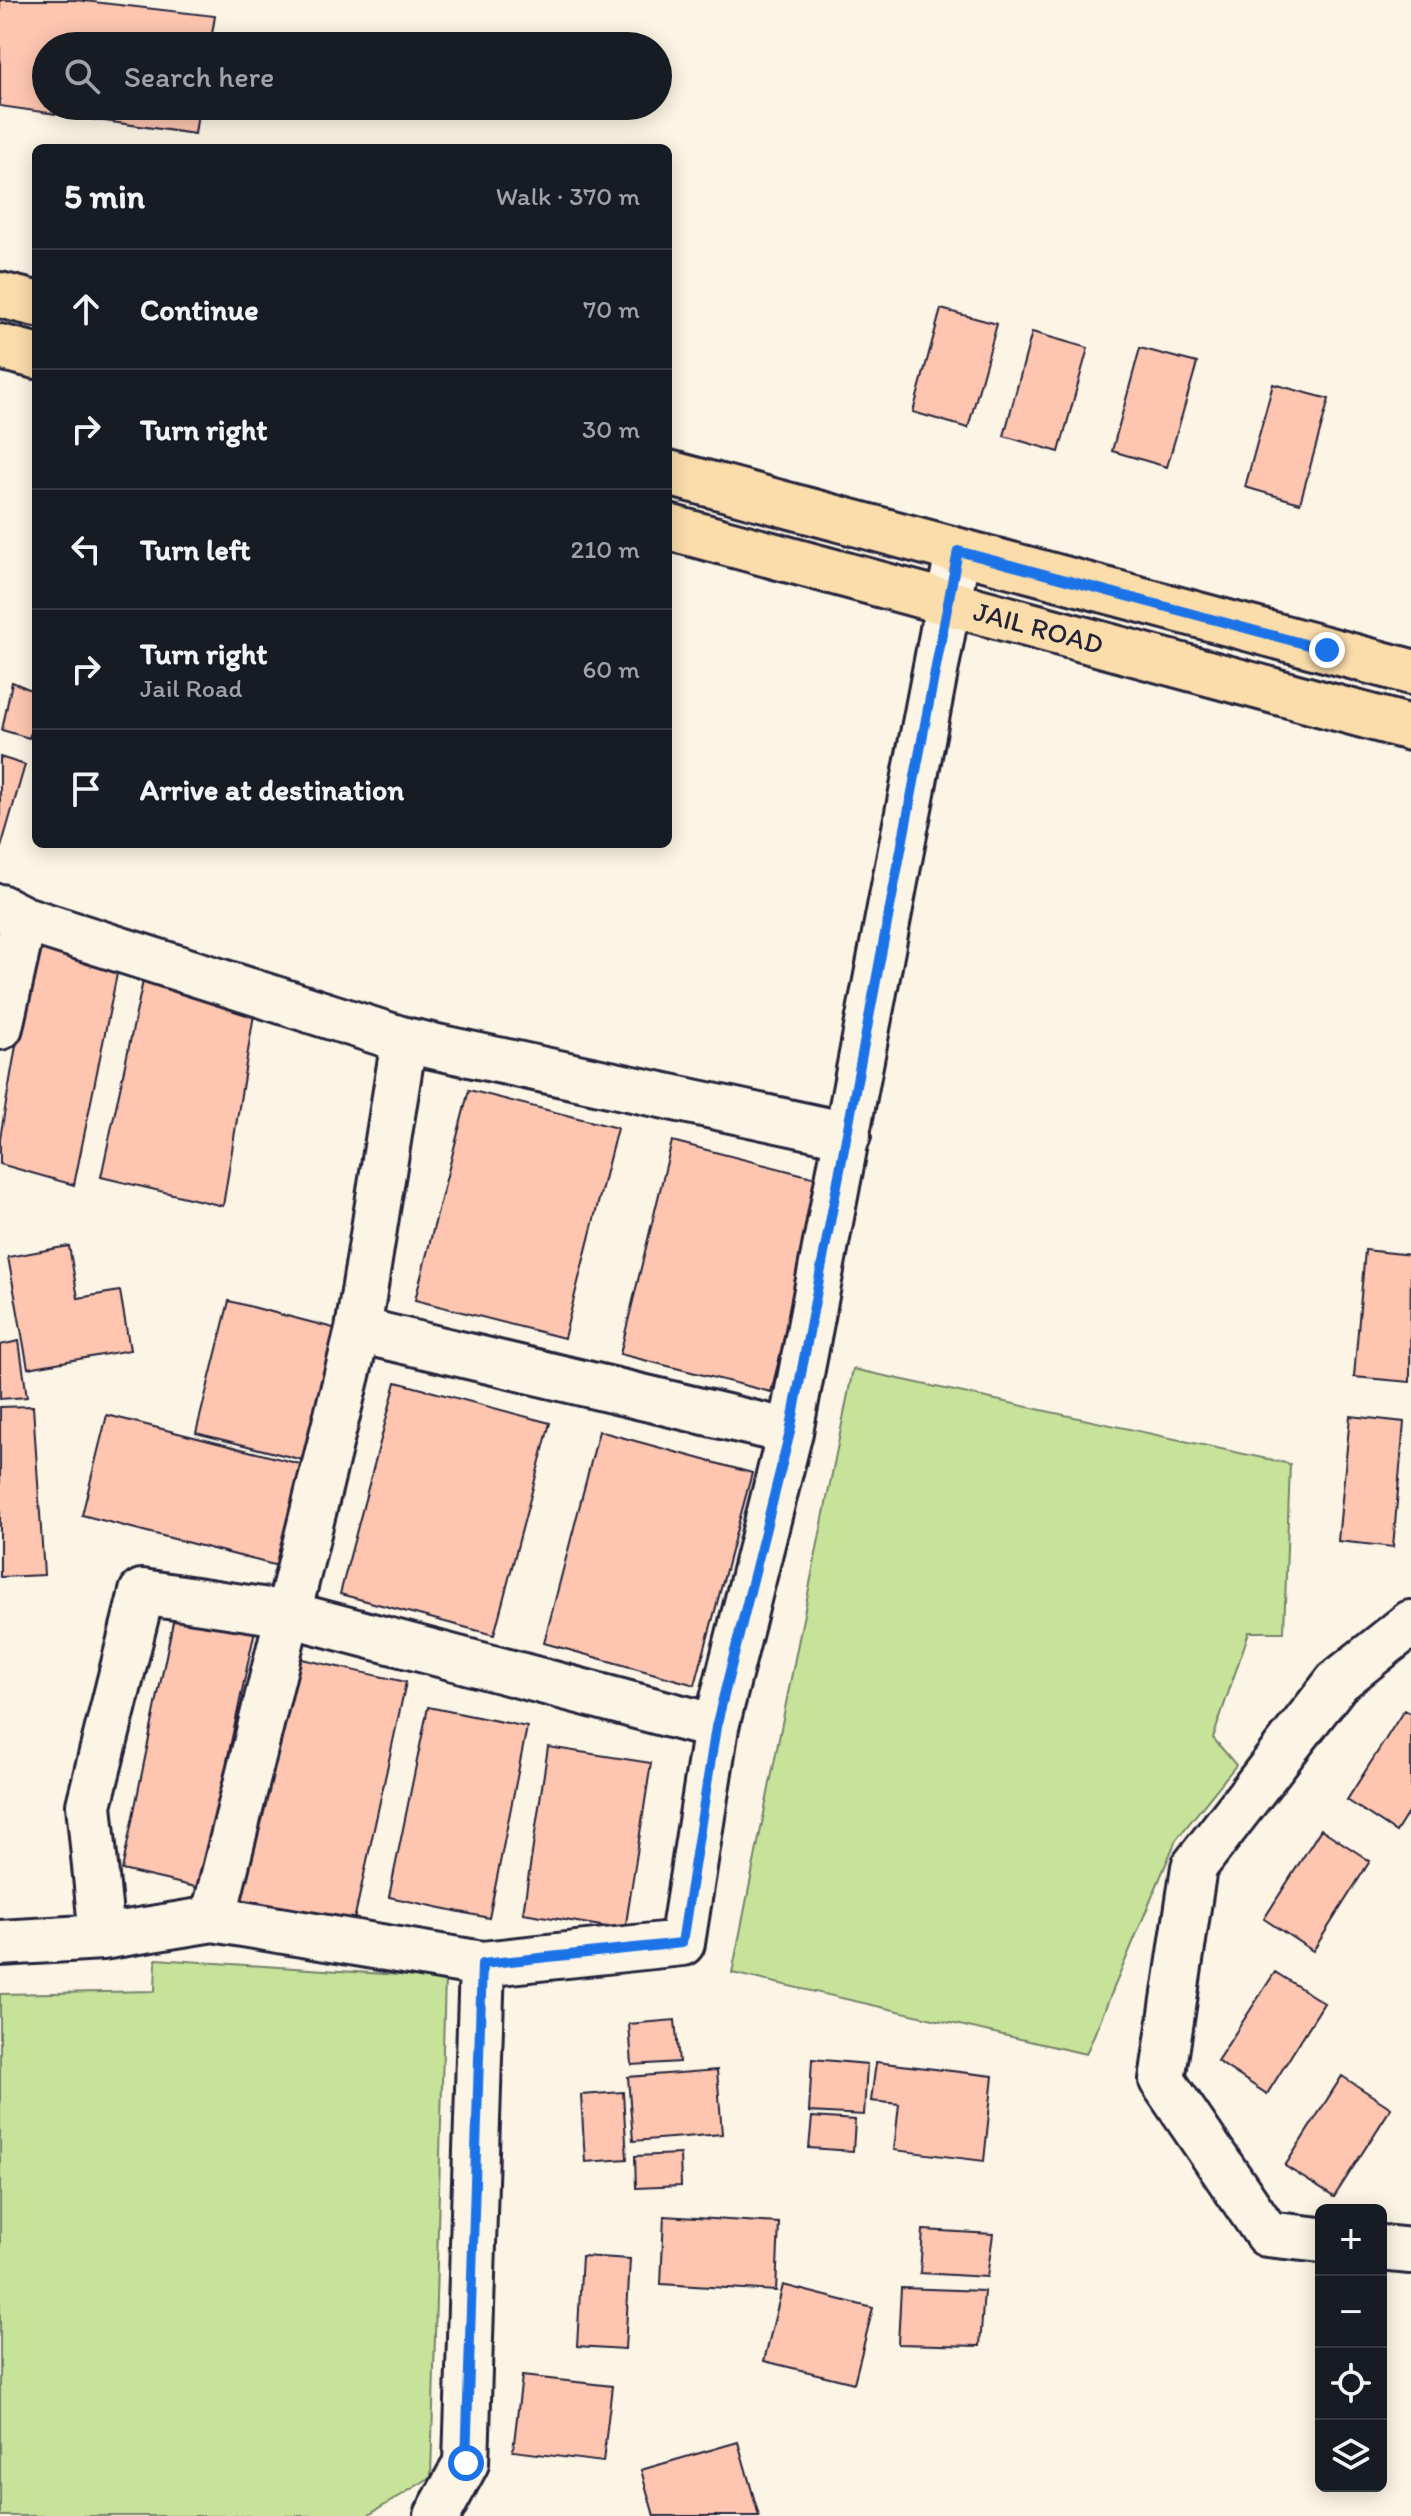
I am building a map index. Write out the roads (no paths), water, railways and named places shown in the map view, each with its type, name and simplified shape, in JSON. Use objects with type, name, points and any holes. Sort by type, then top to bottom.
[{"type":"main road","points":[[0,295],[32,303]]},
{"type":"main road","points":[[0,347],[32,355]]},
{"type":"main road","name":"JAIL ROAD","points":[[672,474],[1411,672]]},
{"type":"main road","name":"JAIL ROAD","points":[[672,528],[1411,728]]},
{"type":"street","points":[[0,1943],[102,1937],[213,1919],[482,1964],[682,1943],[716,1727],[790,1432],[958,551]]},
{"type":"street","points":[[0,1027],[12,913],[404,1040],[848,1135]]},
{"type":"street","points":[[213,1919],[358,1330],[404,1040]]},
{"type":"street","points":[[358,1330],[790,1432]]},
{"type":"street","points":[[102,1937],[89,1805],[142,1592],[288,1614],[716,1727]]},
{"type":"street","points":[[1315,2239],[1267,2234],[1162,2080],[1194,1867],[1337,1682],[1411,1623]]},
{"type":"street","points":[[437,2516],[466,2463],[482,1964]]},
{"type":"street","points":[[1387,2249],[1411,2251]]}]
